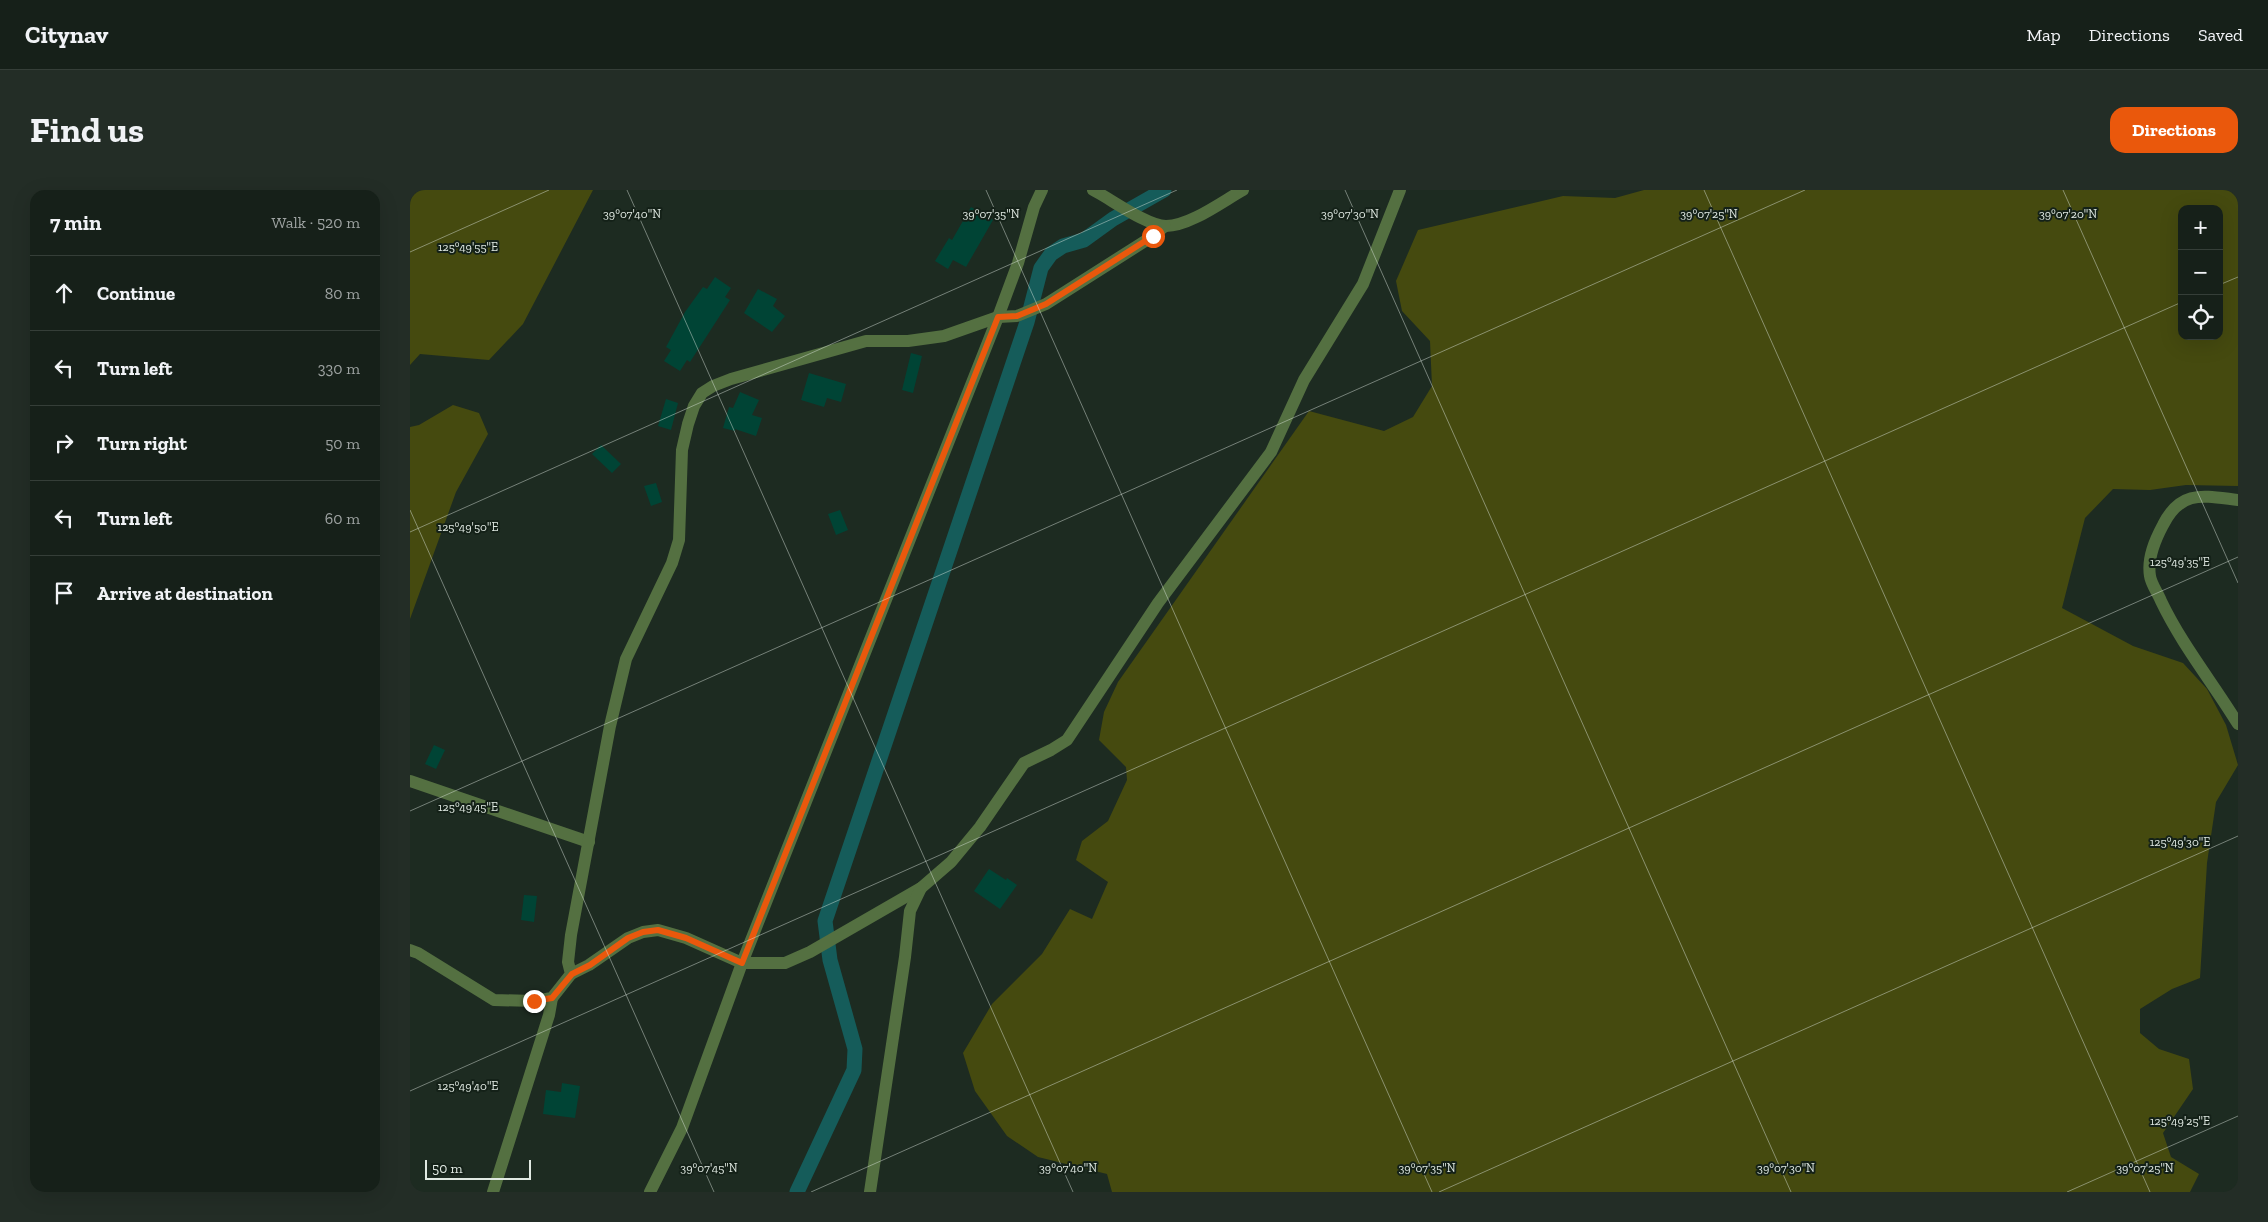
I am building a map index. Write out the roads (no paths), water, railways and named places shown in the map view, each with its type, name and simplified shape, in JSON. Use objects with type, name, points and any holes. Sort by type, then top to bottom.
[{"type":"street","points":[[650,1192],[682,1128],[742,963],[998,317],[1018,263],[1034,207],[1042,190]]},
{"type":"street","points":[[1093,190],[1140,217],[1165,226]]},
{"type":"street","points":[[572,974],[568,962],[571,935],[610,726],[626,659],[672,563],[679,540],[682,450],[694,406],[702,393],[713,386],[731,379],[866,341],[908,341],[944,336],[998,317],[1017,316],[1035,310],[1122,256],[1165,226],[1188,221],[1243,190]]},
{"type":"street","points":[[493,1192],[549,1015],[552,998],[572,974],[590,965],[628,938],[643,932],[658,930],[686,938],[742,963],[785,963],[810,952],[921,888],[951,862],[980,827],[1024,763],[1052,750],[1067,740],[1158,603],[1271,452],[1304,380],[1363,284],[1400,190]]},
{"type":"street","points":[[2238,500],[2202,496],[2182,500],[2166,519],[2157,535],[2151,555],[2150,577],[2175,630],[2215,686],[2238,724]]},
{"type":"street","points":[[410,781],[589,842]]},
{"type":"street","points":[[870,1192],[905,957],[910,911],[921,888]]},
{"type":"street","points":[[410,950],[418,953],[494,1000],[534,1001],[552,998]]},
{"type":"waterway","points":[[797,1192],[854,1070],[855,1049],[830,960],[825,921],[1027,322],[1041,268],[1051,254],[1063,246],[1084,240],[1113,219],[1164,190]]}]
